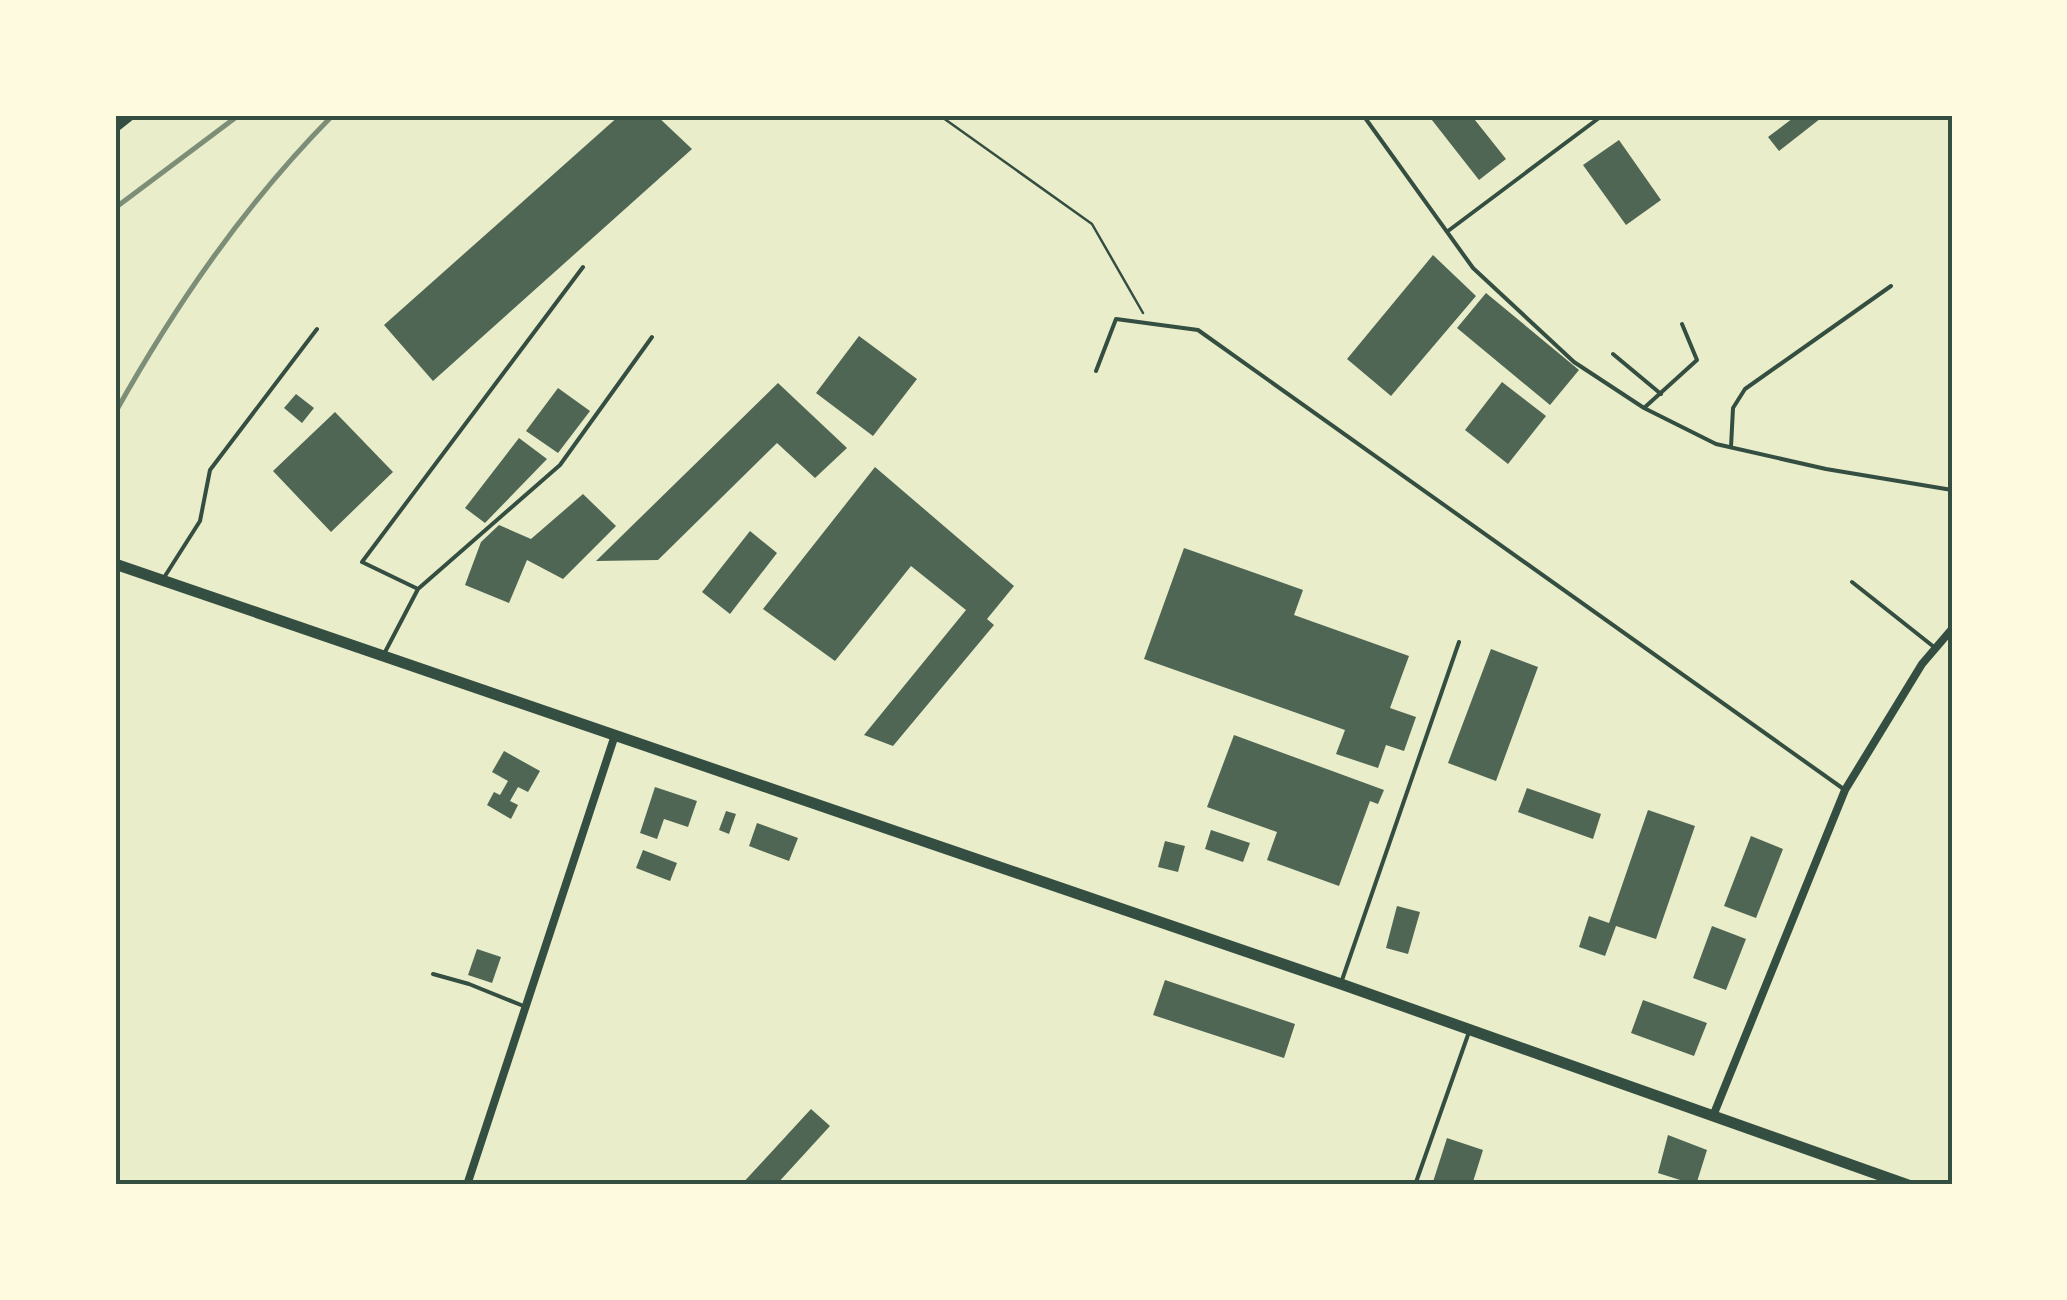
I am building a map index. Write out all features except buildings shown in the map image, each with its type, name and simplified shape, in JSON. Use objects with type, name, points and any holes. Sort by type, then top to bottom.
[{"type":"main road","points":[[115,126],[130,115]]},
{"type":"main road","points":[[115,564],[1341,984],[1908,1185]]},
{"type":"street","points":[[1713,1117],[1846,790],[1922,664],[1952,629]]},
{"type":"street","points":[[467,1185],[614,735]]},
{"type":"lane","points":[[1363,115],[1473,268],[1574,362],[1644,408],[1716,444],[1826,469],[1952,490]]},
{"type":"lane","points":[[1448,231],[1604,115]]},
{"type":"lane","points":[[418,589],[362,562],[584,267]]},
{"type":"lane","points":[[1731,447],[1733,408],[1745,389],[1891,286]]},
{"type":"lane","points":[[1096,372],[1116,319],[1198,330],[1846,790]]},
{"type":"lane","points":[[1644,408],[1697,360],[1682,324]]},
{"type":"lane","points":[[163,580],[200,521],[210,470],[317,329]]},
{"type":"lane","points":[[384,654],[418,589],[560,465],[652,337]]},
{"type":"lane","points":[[1613,354],[1661,394]]},
{"type":"lane","points":[[1852,582],[1936,648]]},
{"type":"lane","points":[[1341,984],[1459,642]]},
{"type":"lane","points":[[434,974],[526,1007]]},
{"type":"lane","points":[[1415,1185],[1469,1032]]},
{"type":"path","points":[[939,115],[1092,224],[1148,323]]},
{"type":"railway","points":[[115,208],[239,115]]},
{"type":"railway","points":[[115,413],[214,256],[270,184],[333,115]]}]
